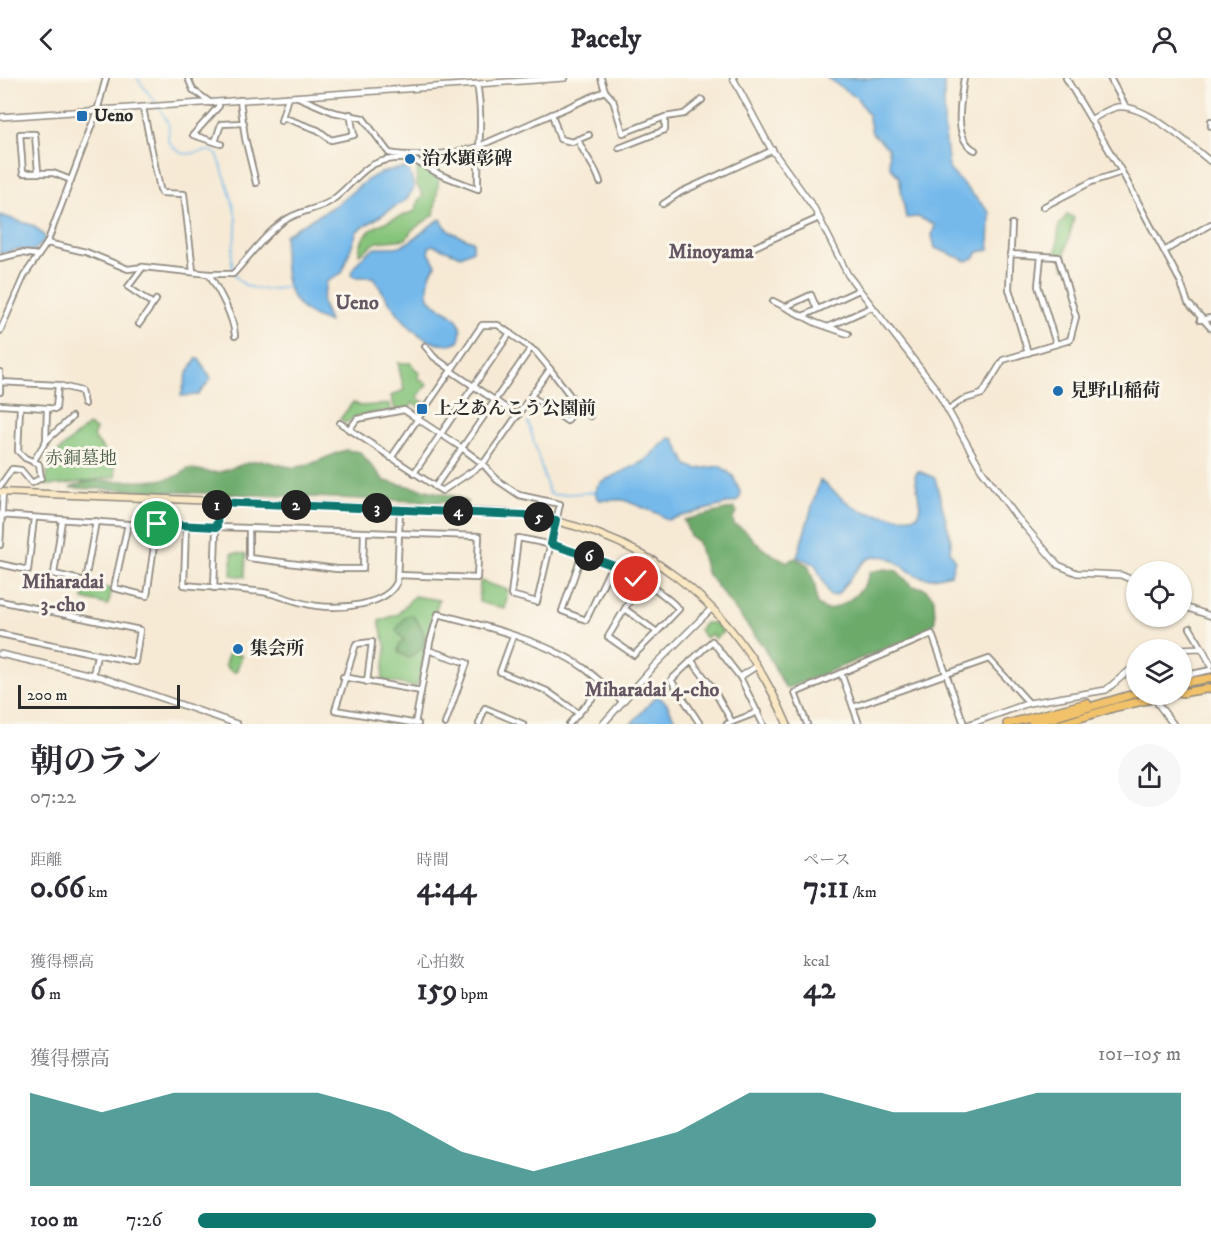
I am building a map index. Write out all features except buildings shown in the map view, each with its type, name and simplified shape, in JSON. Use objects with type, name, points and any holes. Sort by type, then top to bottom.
[{"type":"main road","points":[[1,487],[218,502],[506,513],[556,520],[608,536],[654,560],[683,581],[732,629],[757,666],[787,724]]},
{"type":"main road","points":[[1192,681],[1211,678]]},
{"type":"main road","points":[[1192,691],[1211,688]]},
{"type":"main road","points":[[1032,724],[1126,696]]},
{"type":"main road","points":[[1007,724],[1076,704],[1098,703]]},
{"type":"main road","points":[[1061,724],[1126,705]]},
{"type":"main road","points":[[1072,724],[1099,713]]},
{"type":"street","points":[[0,331],[15,292],[48,243],[97,111],[106,78]]},
{"type":"street","points":[[188,78],[193,90],[211,103]]},
{"type":"street","points":[[0,117],[479,82],[565,78]]},
{"type":"street","points":[[601,78],[605,91],[613,100],[627,145]]},
{"type":"street","points":[[733,78],[773,150],[819,218],[848,275],[949,409],[981,469],[1058,565],[1077,573],[1126,577]]},
{"type":"street","points":[[964,78],[961,132],[964,141],[975,150]]},
{"type":"street","points":[[1066,78],[1092,118],[1122,172],[1164,251],[1188,303],[1200,320],[1211,328]]},
{"type":"street","points":[[1110,78],[1126,107]]},
{"type":"street","points":[[296,96],[333,112],[350,114],[365,120],[389,153],[408,157],[478,189],[477,147],[482,110],[479,82]]},
{"type":"street","points":[[48,243],[86,252],[128,269],[143,267],[209,274],[233,274],[285,220],[330,201],[357,173],[370,165],[385,160],[460,152],[477,147],[605,91]]},
{"type":"street","points":[[288,97],[281,119],[318,130],[331,140],[354,135],[350,114]]},
{"type":"street","points":[[240,100],[256,183]]},
{"type":"street","points":[[623,133],[665,117],[684,114],[702,100]]},
{"type":"street","points":[[218,102],[219,106],[193,135],[221,144]]},
{"type":"street","points":[[143,108],[160,189],[162,193],[184,194],[193,271]]},
{"type":"street","points":[[1092,118],[1114,108],[1134,108],[1154,119],[1211,162]]},
{"type":"street","points":[[552,114],[560,139],[572,142],[590,135]]},
{"type":"street","points":[[619,148],[665,130],[665,117]]},
{"type":"street","points":[[1211,121],[1211,126]]},
{"type":"street","points":[[215,142],[221,124],[244,123]]},
{"type":"street","points":[[38,172],[35,134],[20,134],[23,173],[53,173],[71,180]]},
{"type":"street","points":[[578,140],[600,182]]},
{"type":"street","points":[[663,204],[681,192],[773,150]]},
{"type":"street","points":[[1043,207],[1091,182],[1122,172]]},
{"type":"street","points":[[752,248],[819,218]]},
{"type":"street","points":[[1012,224],[1009,289],[1028,353]]},
{"type":"street","points":[[1164,251],[1211,224]]},
{"type":"street","points":[[0,258],[21,253],[38,255]]},
{"type":"street","points":[[949,409],[962,400],[982,394],[1003,360],[1070,340],[1076,317],[1058,257],[1010,254]]},
{"type":"street","points":[[1041,256],[1038,286],[1056,345]]},
{"type":"street","points":[[139,324],[155,302],[128,287],[143,267]]},
{"type":"street","points":[[209,274],[225,300],[225,309],[234,325],[235,336]]},
{"type":"street","points":[[803,316],[859,290]]},
{"type":"street","points":[[785,307],[811,295],[818,309]]},
{"type":"street","points":[[773,301],[816,323],[848,334]]},
{"type":"street","points":[[830,326],[872,307]]},
{"type":"street","points":[[1200,320],[1211,318]]},
{"type":"street","points":[[391,458],[482,325],[498,325],[531,348],[578,406],[590,416]]},
{"type":"street","points":[[414,473],[510,333]]},
{"type":"street","points":[[425,346],[434,357],[518,416]]},
{"type":"street","points":[[435,487],[531,348]]},
{"type":"street","points":[[340,423],[442,491],[483,464],[550,369]]},
{"type":"street","points":[[0,372],[0,392]]},
{"type":"street","points":[[1,382],[58,385],[81,391],[84,404]]},
{"type":"street","points":[[0,405],[56,409],[58,385]]},
{"type":"street","points":[[531,396],[567,422],[578,406]]},
{"type":"street","points":[[0,545],[1,487],[9,471],[17,468],[29,482],[37,482],[41,478],[41,468],[18,451],[20,407]]},
{"type":"street","points":[[46,408],[46,441]]},
{"type":"street","points":[[349,430],[357,419],[404,410],[462,448],[483,464],[496,480],[519,495],[560,504],[551,544],[537,602],[511,595],[518,538],[551,544],[612,565],[641,582],[679,609],[634,656],[608,637],[625,609],[641,582],[654,560]]},
{"type":"street","points":[[33,462],[46,441],[72,417]]},
{"type":"street","points":[[214,588],[218,502]]},
{"type":"street","points":[[186,526],[184,585],[264,592],[307,604],[336,606],[382,599],[394,590],[398,575],[400,509]]},
{"type":"street","points":[[1,515],[128,524],[479,536],[477,578],[398,575]]},
{"type":"street","points":[[0,564],[28,570],[34,518]]},
{"type":"street","points":[[63,520],[54,574],[85,581],[96,521]]},
{"type":"street","points":[[128,524],[114,588],[147,596],[157,524]]},
{"type":"street","points":[[249,528],[249,558],[337,569],[363,569],[364,533]]},
{"type":"street","points":[[582,554],[562,611],[586,620],[612,565]]},
{"type":"street","points":[[0,601],[140,630],[135,662],[0,634]]},
{"type":"street","points":[[603,724],[622,701],[712,608]]},
{"type":"street","points":[[625,609],[657,632]]},
{"type":"street","points":[[1192,609],[1211,616]]},
{"type":"street","points":[[368,681],[372,642],[356,644],[343,677],[335,710],[416,724],[428,650],[438,614],[482,625],[563,656],[584,668],[622,701]]},
{"type":"street","points":[[1190,628],[1211,665]]},
{"type":"street","points":[[807,724],[795,693],[932,634],[964,724]]},
{"type":"street","points":[[513,636],[500,672],[548,691],[578,713]]},
{"type":"street","points":[[700,724],[671,680],[712,641],[740,676],[763,724]]},
{"type":"street","points":[[1192,648],[1202,648]]},
{"type":"street","points":[[428,650],[467,663],[445,724]]},
{"type":"street","points":[[0,654],[93,675],[237,724]]},
{"type":"street","points":[[93,675],[97,655]]},
{"type":"street","points":[[854,707],[989,659],[1029,703]]},
{"type":"street","points":[[691,660],[712,687],[730,723],[758,712]]},
{"type":"street","points":[[740,676],[757,666]]},
{"type":"street","points":[[1192,674],[1211,670]]},
{"type":"street","points":[[841,673],[860,724]]},
{"type":"street","points":[[970,724],[1029,703],[1106,690],[1126,673]]},
{"type":"street","points":[[343,677],[421,691]]},
{"type":"street","points":[[569,724],[604,685]]},
{"type":"street","points":[[1161,705],[1173,724]]},
{"type":"street","points":[[479,724],[485,708],[523,724]]},
{"type":"green space","points":[[418,166],[439,178],[434,215],[412,230],[406,239],[377,242],[359,254],[365,236],[371,230],[387,221],[415,211],[418,201],[423,196],[416,183]]},
{"type":"green space","points":[[1068,214],[1074,218],[1065,253],[1067,267],[1064,268],[1061,254],[1056,254],[1059,225]]},
{"type":"green space","points":[[398,363],[410,363],[420,374],[418,378],[427,384],[417,398],[425,403],[421,409],[413,403],[408,410],[395,409],[391,396],[404,390]]},
{"type":"green space","points":[[353,402],[360,406],[390,404],[391,410],[356,416],[346,423],[340,419]]},
{"type":"green space","name":"赤銅墓地","points":[[88,425],[96,430],[93,437],[114,462],[116,477],[46,485],[47,474],[54,458]]},
{"type":"green space","points":[[346,450],[360,452],[385,481],[458,497],[468,503],[70,488],[92,481],[142,481],[169,478],[180,475],[187,469],[219,472],[255,461],[298,467]]},
{"type":"green space","points":[[734,508],[737,512],[733,518],[734,525],[745,531],[762,548],[788,562],[795,558],[808,565],[815,584],[817,605],[827,610],[848,601],[864,585],[870,572],[886,569],[897,571],[912,586],[924,588],[934,598],[935,620],[929,631],[786,689],[763,646],[706,572],[698,542],[690,536],[684,520]]},
{"type":"green space","points":[[232,553],[246,554],[245,577],[231,575]]},
{"type":"green space","points":[[480,581],[508,590],[505,609],[479,602]]},
{"type":"green space","points":[[86,584],[112,589],[108,605],[83,599]]},
{"type":"green space","points":[[414,596],[439,600],[427,637],[419,683],[415,687],[382,680],[386,649],[379,621],[398,614]]},
{"type":"green space","points":[[412,615],[422,630],[424,642],[423,647],[409,658],[398,652],[399,645],[404,640],[396,630],[406,616]]},
{"type":"green space","points":[[705,623],[715,623],[723,632],[715,639],[711,634],[706,638],[699,630]]},
{"type":"green space","points":[[229,651],[242,656],[236,672],[232,672],[225,665]]},
{"type":"water","points":[[827,78],[944,78],[944,125],[949,169],[990,213],[989,250],[978,252],[974,258],[967,261],[935,248],[932,235],[935,225],[918,217],[906,218],[899,177],[890,167],[888,148],[872,133],[868,114],[857,98]]},
{"type":"water","points":[[405,168],[410,172],[414,188],[407,199],[357,231],[342,273],[327,281],[322,302],[329,322],[303,309],[289,289],[286,277],[285,235],[337,204],[374,176],[382,172]]},
{"type":"water","points":[[0,215],[34,226],[45,237],[43,243],[33,251],[18,249],[0,254]]},
{"type":"water","points":[[441,219],[450,231],[473,241],[473,250],[461,256],[433,245],[429,247],[429,253],[436,265],[429,277],[429,296],[439,307],[453,315],[461,329],[459,341],[446,344],[433,342],[408,325],[373,277],[354,277],[351,274],[358,262],[372,250],[407,243]]},
{"type":"water","points":[[196,359],[199,359],[211,379],[198,395],[181,396],[187,374]]},
{"type":"water","points":[[669,438],[674,439],[687,465],[697,469],[720,466],[733,476],[741,494],[738,501],[667,520],[659,514],[624,500],[600,500],[596,496],[596,488],[601,482],[644,461]]},
{"type":"water","points":[[918,471],[935,478],[951,540],[950,552],[955,559],[951,574],[934,578],[920,577],[893,560],[877,556],[865,561],[837,595],[830,596],[815,564],[797,557],[820,480],[858,509],[888,516],[913,517],[918,515],[920,505],[915,476]]},
{"type":"water","points":[[657,695],[667,704],[677,724],[631,724]]},
{"type":"waterway","points":[[137,78],[157,104]]},
{"type":"waterway","points":[[160,108],[169,125],[168,141],[174,148],[184,154],[212,151],[218,156],[231,194],[236,218],[232,255],[236,276],[242,283],[259,289],[289,286]]},
{"type":"waterway","points":[[528,422],[549,493],[553,495],[596,492]]},
{"type":"place","name":"Ueno","points":[[82,116]]},
{"type":"place","name":"治水顕彰碑","points":[[410,159]]},
{"type":"place","name":"見野山稲荷","points":[[1058,391]]},
{"type":"place","name":"上之あんこう公園前","points":[[422,409]]},
{"type":"place","name":"集会所","points":[[238,649]]},
{"type":"district","name":"Minoyama","points":[[711,252]]},
{"type":"district","name":"Ueno","points":[[357,303]]},
{"type":"district","name":"Miharadai 3-cho","points":[[63,594]]},
{"type":"district","name":"Miharadai 4-cho","points":[[652,690]]},
{"type":"route","points":[[157,524],[217,527],[218,502],[524,515],[556,520],[551,544],[612,565],[636,579]]}]
